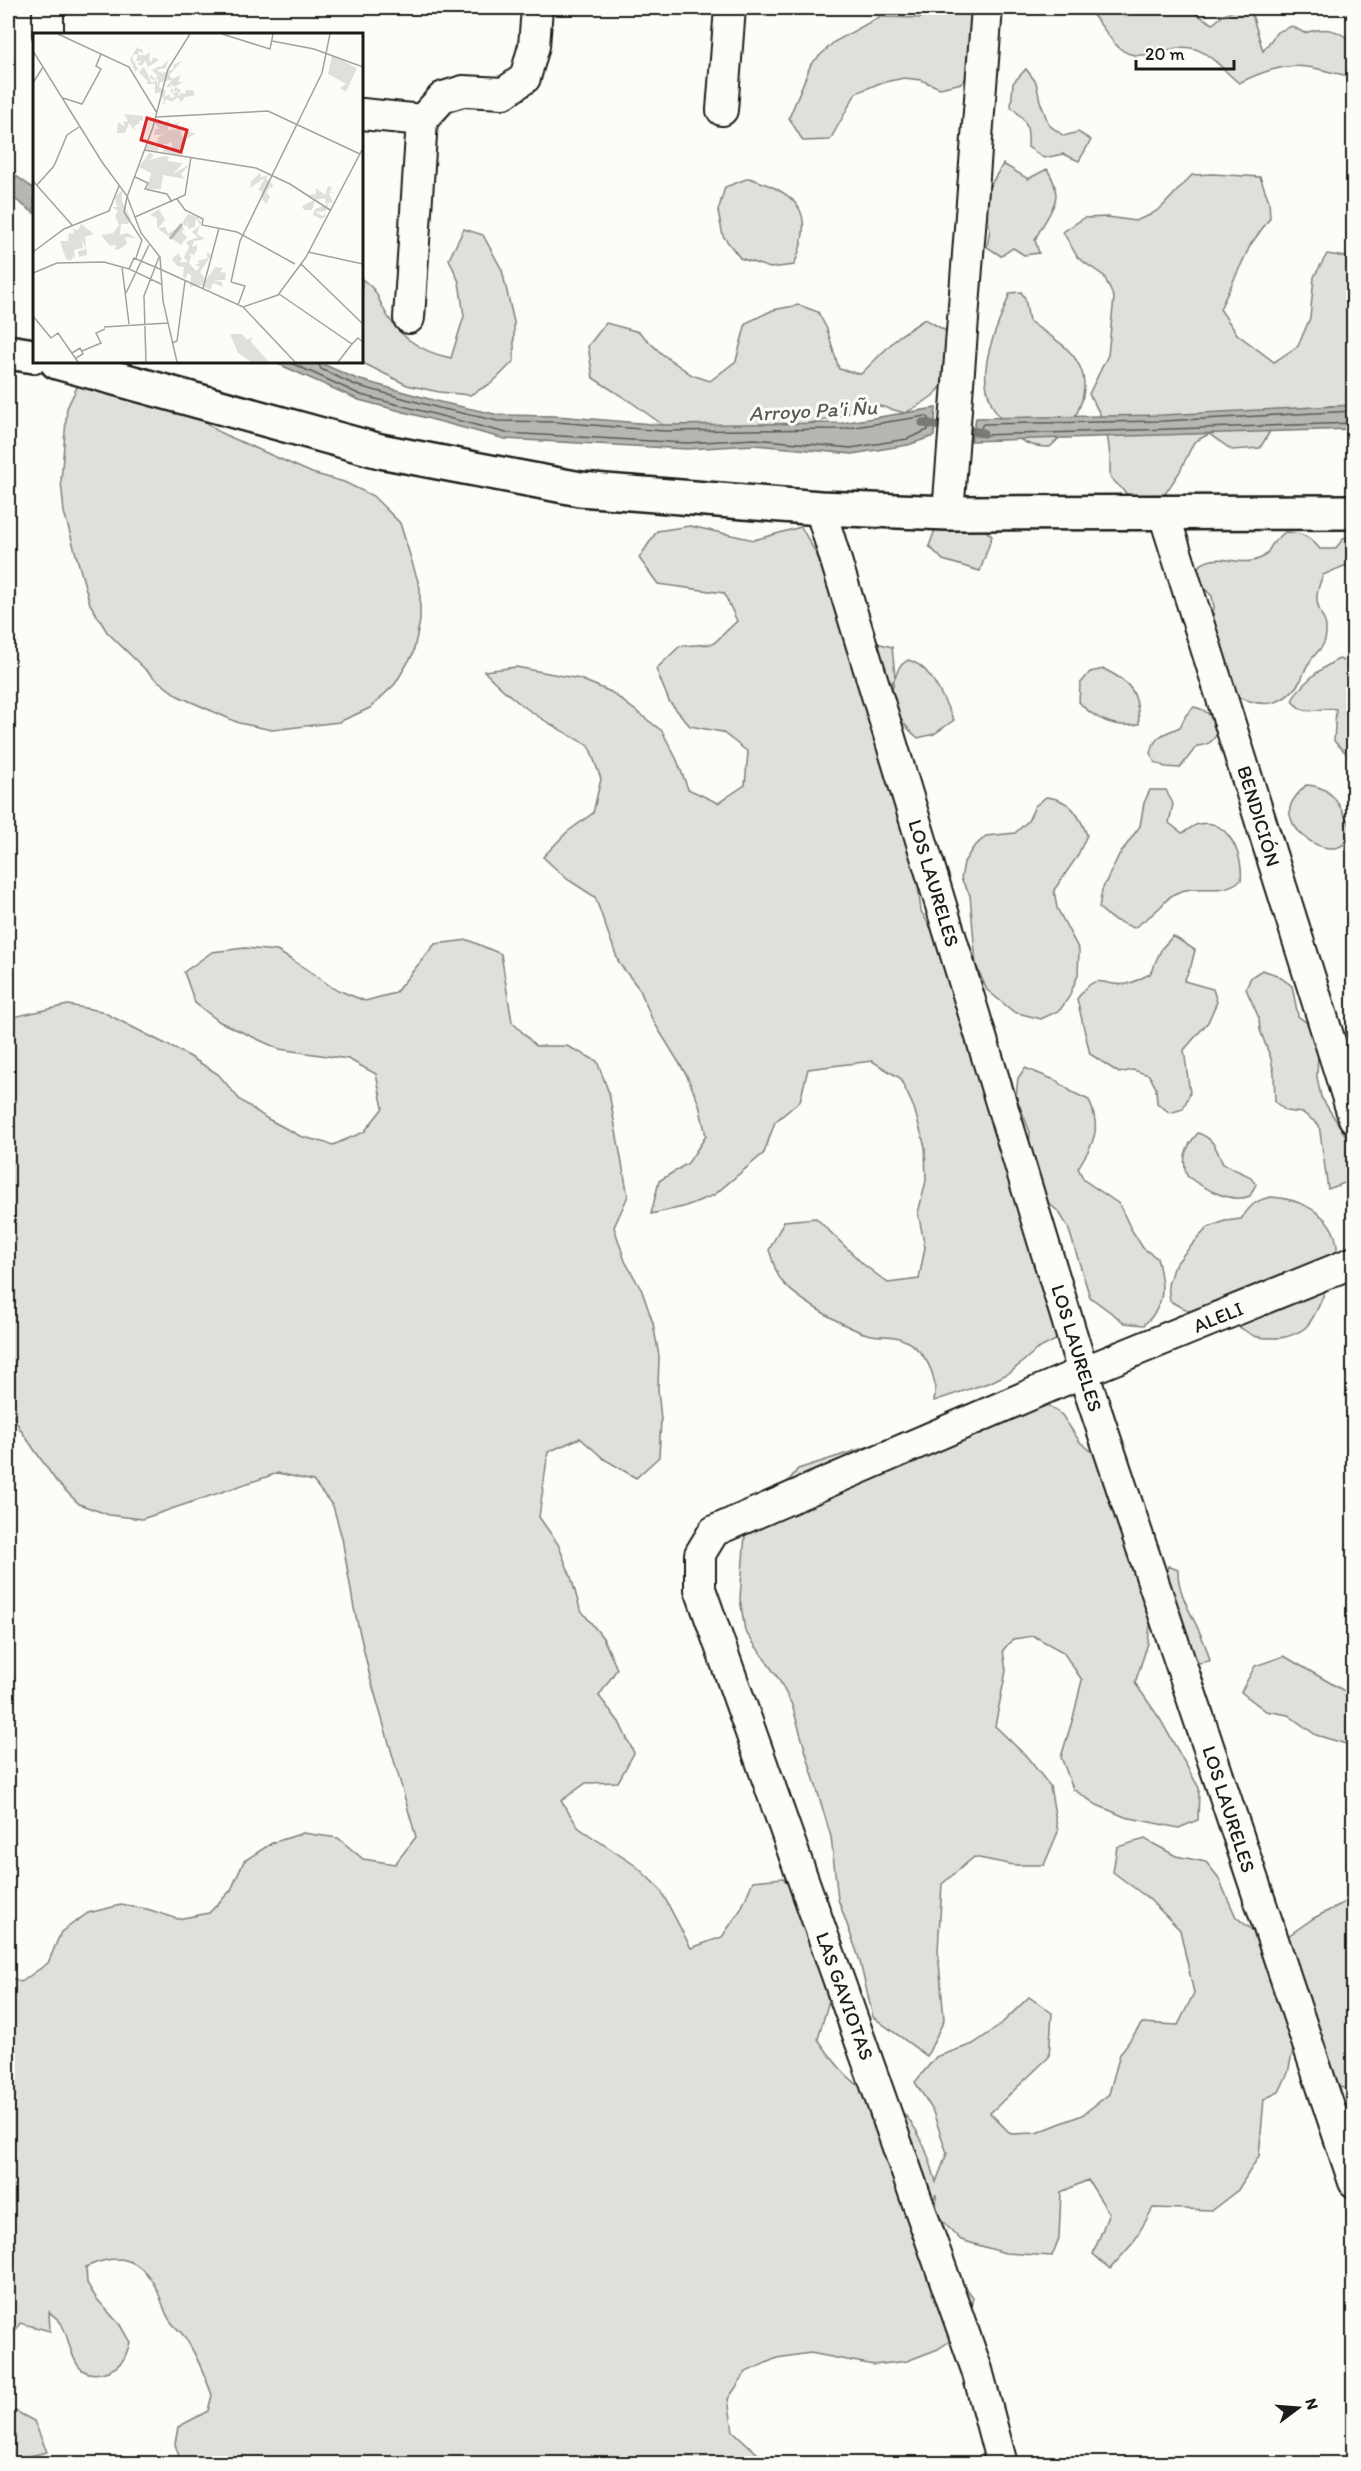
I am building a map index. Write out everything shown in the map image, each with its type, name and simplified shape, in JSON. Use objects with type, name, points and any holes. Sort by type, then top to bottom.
[{"type":"main road","points":[[8,352],[33,356]]},
{"type":"main road","points":[[61,363],[380,451],[568,487],[820,508],[948,513],[1353,512]]},
{"type":"street","points":[[48,8],[48,33]]},
{"type":"street","points":[[409,318],[422,120],[443,97],[463,91],[504,93],[525,78],[534,46],[537,8]]},
{"type":"street","points":[[722,110],[730,8]]},
{"type":"street","points":[[948,513],[987,8]]},
{"type":"street","points":[[363,114],[422,120]]},
{"type":"street","name":"LOS LAURELES","points":[[820,508],[1083,1372],[1353,2177]]},
{"type":"street","name":"BENDICIÓN","points":[[1164,514],[1353,1118]]},
{"type":"street","name":"ALELI","points":[[714,1531],[1083,1372],[1353,1262]]},
{"type":"street","name":"LAS GAVIOTAS","points":[[714,1531],[700,1554],[700,1589],[977,2370],[1002,2463]]},
{"type":"shaded area","points":[[926,8],[972,8],[978,17],[983,57],[962,83],[940,88],[921,80],[904,78],[880,83],[856,93],[830,140],[803,141],[789,118],[811,64],[834,42],[879,17],[921,18]]},
{"type":"shaded area","points":[[1085,8],[1188,9],[1213,24],[1230,12],[1251,11],[1263,51],[1277,32],[1292,26],[1304,33],[1330,30],[1342,34],[1353,43],[1353,76],[1298,66],[1264,72],[1239,83],[1213,59],[1195,49],[1187,47],[1146,55],[1123,51]]},
{"type":"shaded area","points":[[1026,69],[1036,82],[1049,125],[1064,136],[1078,132],[1091,140],[1079,161],[1063,154],[1044,158],[1028,147],[1026,124],[1011,107],[1013,83]]},
{"type":"shaded area","points":[[1003,164],[1028,179],[1047,169],[1053,180],[1056,189],[1054,205],[1035,240],[1039,253],[1024,255],[1013,248],[1001,256],[987,247],[990,229],[986,210],[988,189]]},
{"type":"shaded area","points":[[1192,175],[1260,177],[1269,201],[1270,218],[1251,244],[1220,309],[1237,334],[1274,362],[1298,346],[1310,318],[1314,277],[1327,254],[1353,258],[1353,403],[1351,406],[1329,406],[1275,423],[1260,448],[1232,450],[1209,434],[1194,442],[1179,473],[1163,497],[1128,495],[1110,477],[1107,434],[1100,414],[1089,394],[1108,355],[1114,298],[1104,276],[1078,258],[1063,232],[1084,218],[1108,217],[1135,221],[1162,207]]},
{"type":"shaded area","points":[[749,178],[781,191],[799,208],[803,219],[803,232],[794,265],[770,268],[740,258],[723,236],[718,211],[725,187]]},
{"type":"shaded area","points":[[464,229],[483,235],[502,270],[514,322],[514,361],[492,383],[470,395],[439,392],[407,385],[363,363],[363,280],[375,292],[389,318],[403,335],[430,352],[451,358],[464,316],[459,282],[449,259]]},
{"type":"shaded area","points":[[1021,292],[1025,298],[1029,321],[1066,348],[1077,361],[1082,374],[1084,387],[1077,413],[1070,425],[1050,447],[1031,445],[1016,436],[994,409],[988,393],[986,377],[991,344],[1010,293]]},
{"type":"shaded area","points":[[799,305],[818,312],[827,329],[839,369],[861,374],[899,336],[925,319],[946,331],[949,361],[945,381],[931,397],[905,413],[876,405],[825,420],[772,431],[663,425],[593,378],[588,346],[606,323],[639,332],[662,354],[692,375],[710,381],[736,361],[746,323],[773,310]]},
{"type":"shaded area","points":[[79,383],[194,415],[221,433],[312,473],[344,482],[373,496],[400,523],[420,588],[420,621],[413,654],[395,684],[370,708],[339,722],[272,730],[239,723],[178,696],[153,677],[107,632],[90,604],[64,512],[61,481],[67,408]]},
{"type":"shaded area","points":[[951,523],[978,525],[992,536],[980,571],[943,560],[929,546],[935,530]]},
{"type":"shaded area","points":[[690,526],[754,540],[801,527],[817,555],[838,617],[862,639],[892,647],[895,677],[900,666],[908,660],[924,669],[936,685],[954,720],[934,734],[918,738],[904,724],[894,707],[892,692],[894,680],[875,702],[930,851],[917,879],[921,911],[954,969],[1065,1335],[1036,1350],[1011,1372],[991,1382],[934,1401],[932,1372],[916,1348],[899,1338],[858,1331],[808,1303],[781,1280],[769,1250],[784,1221],[816,1218],[863,1264],[888,1283],[919,1279],[925,1247],[918,1213],[926,1181],[925,1147],[914,1108],[900,1078],[872,1061],[808,1069],[800,1101],[775,1122],[764,1153],[714,1195],[683,1207],[651,1214],[659,1181],[688,1163],[706,1136],[699,1104],[686,1074],[652,1019],[640,990],[619,963],[595,897],[567,879],[543,857],[567,832],[593,813],[601,779],[589,746],[521,705],[484,671],[516,667],[580,679],[611,692],[662,731],[677,760],[688,789],[718,803],[745,785],[748,752],[722,732],[690,726],[669,701],[656,669],[680,646],[713,644],[737,621],[724,593],[658,584],[639,558],[657,531]]},
{"type":"shaded area","points":[[1285,532],[1305,536],[1320,549],[1335,549],[1343,539],[1353,533],[1353,566],[1344,566],[1323,575],[1317,599],[1326,625],[1325,640],[1312,658],[1301,680],[1285,697],[1277,701],[1259,703],[1229,693],[1210,646],[1214,607],[1212,596],[1199,583],[1194,571],[1211,560],[1254,561],[1263,557]]},
{"type":"shaded area","points":[[1339,659],[1353,665],[1353,760],[1334,741],[1336,709],[1308,711],[1292,701],[1312,677]]},
{"type":"shaded area","points":[[1104,669],[1121,679],[1132,690],[1137,704],[1139,724],[1114,724],[1091,713],[1079,702],[1080,684],[1090,672]]},
{"type":"shaded area","points":[[1194,707],[1203,710],[1212,719],[1218,732],[1212,741],[1197,746],[1180,768],[1165,767],[1155,762],[1150,753],[1155,742],[1161,736],[1180,727],[1186,715]]},
{"type":"shaded area","points":[[1306,785],[1315,786],[1329,793],[1343,812],[1351,827],[1347,841],[1340,847],[1320,846],[1302,835],[1295,826],[1290,808],[1294,798]]},
{"type":"shaded area","points":[[1150,790],[1166,790],[1173,804],[1169,823],[1182,833],[1197,825],[1209,823],[1226,833],[1237,850],[1241,880],[1224,888],[1191,889],[1174,894],[1134,928],[1112,919],[1099,908],[1102,890],[1118,857],[1140,826],[1144,803]]},
{"type":"shaded area","points":[[1046,797],[1061,801],[1073,809],[1081,820],[1087,835],[1077,857],[1054,890],[1057,908],[1079,950],[1078,975],[1069,997],[1060,1010],[1041,1019],[1014,1012],[987,990],[976,965],[970,895],[961,879],[964,862],[973,848],[986,836],[1015,833],[1028,821],[1035,806]]},
{"type":"shaded area","points":[[1173,936],[1195,950],[1184,981],[1213,989],[1217,1002],[1208,1022],[1184,1050],[1190,1093],[1183,1109],[1170,1113],[1157,1103],[1156,1088],[1149,1075],[1133,1070],[1119,1073],[1090,1054],[1077,999],[1090,984],[1095,982],[1127,984],[1150,974],[1162,948]]},
{"type":"shaded area","points":[[468,940],[501,954],[512,1022],[536,1046],[567,1046],[597,1061],[609,1093],[628,1196],[614,1227],[625,1261],[642,1291],[653,1323],[659,1356],[658,1389],[661,1420],[659,1457],[636,1478],[604,1459],[580,1438],[548,1452],[539,1517],[558,1544],[580,1609],[603,1638],[617,1669],[599,1696],[619,1722],[634,1753],[618,1782],[586,1783],[561,1801],[579,1828],[636,1866],[660,1889],[691,1948],[722,1937],[741,1909],[753,1881],[783,1878],[809,1906],[822,1938],[828,2004],[818,2039],[851,2079],[865,2090],[893,2105],[908,2118],[923,2144],[936,2182],[947,2153],[932,2109],[915,2082],[936,2057],[973,2044],[998,2027],[1029,1997],[1052,2013],[1049,2057],[990,2113],[1011,2134],[1036,2133],[1082,2115],[1109,2094],[1120,2054],[1142,2023],[1178,2025],[1194,1993],[1180,1930],[1149,1899],[1113,1872],[1117,1847],[1145,1839],[1176,1856],[1206,1862],[1218,1877],[1236,1917],[1276,1949],[1297,2030],[1288,2073],[1279,2092],[1264,2099],[1259,2156],[1238,2190],[1212,2210],[1153,2208],[1133,2243],[1110,2269],[1093,2254],[1109,2213],[1088,2180],[1061,2192],[1059,2238],[1052,2256],[1005,2253],[961,2240],[937,2216],[936,2194],[918,2231],[973,2297],[966,2330],[938,2349],[907,2361],[874,2365],[810,2353],[777,2358],[746,2372],[728,2399],[733,2431],[758,2454],[782,2463],[181,2463],[175,2444],[178,2427],[208,2411],[212,2395],[192,2350],[169,2318],[149,2277],[142,2269],[126,2260],[108,2260],[86,2267],[87,2283],[96,2298],[120,2325],[130,2342],[125,2357],[116,2367],[94,2374],[85,2372],[74,2360],[61,2323],[49,2312],[50,2331],[20,2323],[8,2344],[8,1976],[21,1982],[48,1963],[61,1932],[88,1913],[121,1905],[147,1909],[178,1919],[209,1913],[231,1890],[244,1861],[272,1843],[303,1833],[338,1838],[363,1859],[395,1864],[416,1837],[370,1677],[354,1608],[342,1538],[333,1506],[313,1481],[278,1473],[142,1519],[109,1515],[79,1504],[56,1481],[20,1429],[8,1406],[8,1018],[68,1005],[101,1011],[189,1056],[218,1074],[240,1100],[268,1119],[300,1136],[333,1145],[364,1132],[383,1108],[376,1074],[348,1059],[279,1049],[220,1022],[195,1003],[184,972],[212,952],[245,948],[277,951],[333,988],[365,1001],[395,993],[435,944]]},
{"type":"shaded area","points":[[1262,970],[1277,975],[1292,986],[1298,1016],[1311,1026],[1318,1050],[1317,1077],[1321,1097],[1353,1147],[1353,1180],[1328,1189],[1319,1125],[1303,1113],[1286,1111],[1275,1102],[1271,1059],[1260,1030],[1259,1018],[1246,989],[1251,977]]},
{"type":"shaded area","points":[[1025,1068],[1057,1081],[1072,1092],[1089,1100],[1095,1120],[1094,1136],[1078,1168],[1084,1180],[1119,1204],[1143,1248],[1157,1258],[1162,1294],[1157,1310],[1144,1325],[1125,1323],[1090,1297],[1068,1227],[1059,1212],[1042,1198],[1029,1149],[1030,1132],[1016,1096],[1018,1078]]},
{"type":"shaded area","points":[[1198,1133],[1212,1141],[1223,1164],[1249,1176],[1256,1184],[1250,1196],[1234,1198],[1217,1194],[1187,1176],[1184,1164],[1186,1153]]},
{"type":"shaded area","points":[[1271,1197],[1293,1201],[1314,1210],[1323,1217],[1335,1236],[1337,1247],[1331,1276],[1316,1312],[1306,1327],[1282,1338],[1257,1337],[1234,1324],[1185,1309],[1170,1301],[1168,1285],[1173,1268],[1207,1228],[1225,1221],[1241,1219],[1253,1204]]},
{"type":"shaded area","points":[[1043,1402],[1062,1415],[1080,1442],[1117,1472],[1159,1546],[1148,1643],[1135,1683],[1160,1719],[1199,1788],[1198,1820],[1179,1828],[1125,1817],[1097,1805],[1073,1789],[1061,1757],[1082,1680],[1063,1652],[1034,1636],[1013,1639],[1003,1650],[1006,1671],[995,1726],[1027,1757],[1050,1786],[1058,1832],[1044,1865],[1014,1865],[974,1857],[942,1884],[938,1950],[944,2020],[927,2056],[873,2017],[859,1958],[838,1899],[831,1837],[792,1705],[778,1678],[745,1631],[740,1598],[745,1535],[798,1469],[879,1443],[923,1443]]},
{"type":"shaded area","points":[[1168,1566],[1178,1570],[1182,1593],[1210,1661],[1198,1663],[1179,1659],[1165,1588]]},
{"type":"shaded area","points":[[1284,1656],[1353,1696],[1353,1746],[1316,1735],[1288,1715],[1266,1711],[1241,1692],[1255,1666]]},
{"type":"shaded area","points":[[1353,1898],[1353,2093],[1335,2084],[1285,1938],[1314,1918]]},
{"type":"shaded area","points":[[8,2407],[34,2421],[47,2452],[8,2461]]},
{"type":"water","points":[[8,170],[33,188],[33,212],[8,194]]},
{"type":"water","points":[[276,363],[320,363],[357,379],[440,402],[499,415],[557,416],[663,425],[842,423],[936,408],[934,436],[908,445],[852,454],[754,445],[687,449],[505,439],[359,400]]},
{"type":"water","points":[[1353,405],[1353,429],[971,441],[976,418],[1163,415]]},
{"type":"waterway","name":"Arroyo Pa'i Ñu","points":[[923,423],[983,433]]}]
